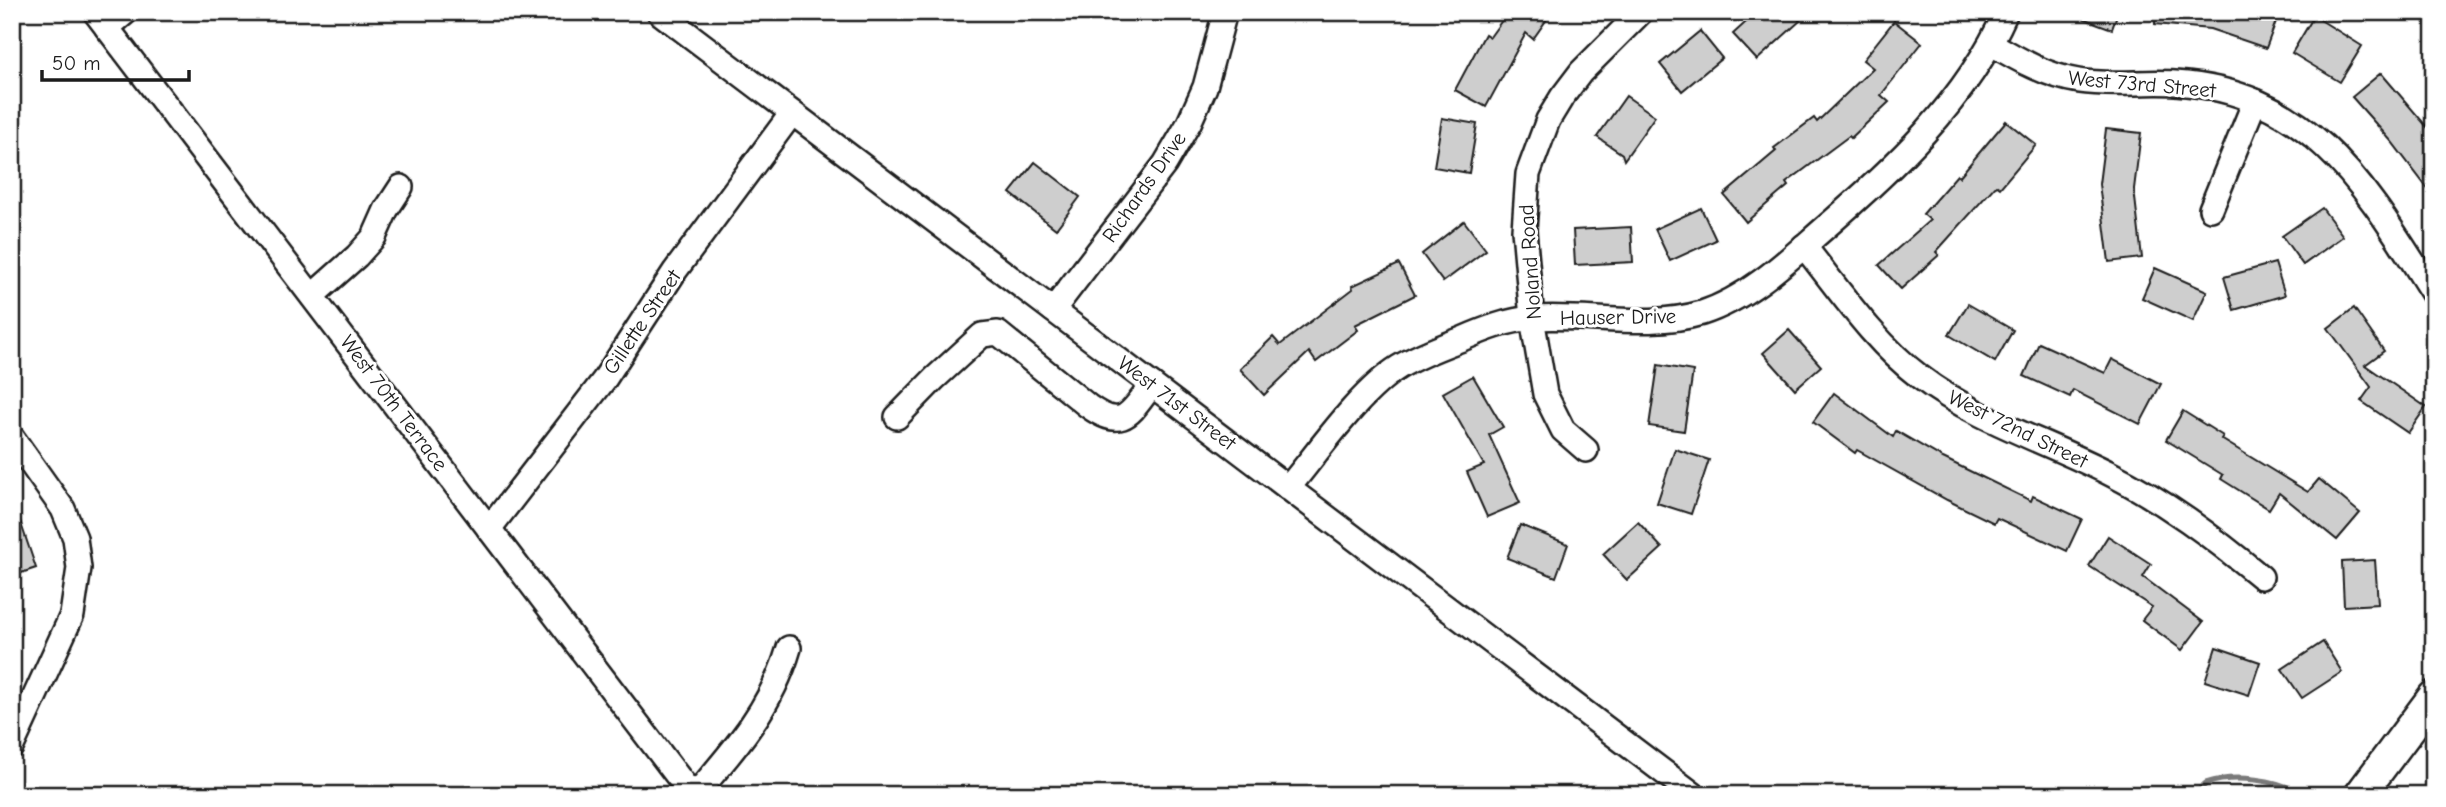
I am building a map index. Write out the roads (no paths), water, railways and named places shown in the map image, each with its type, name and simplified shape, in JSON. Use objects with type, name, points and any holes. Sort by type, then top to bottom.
[{"type":"main road","points":[[2360,795],[2434,696]]},
{"type":"street","points":[[101,20],[125,12]]},
{"type":"street","name":"West 71st Street","points":[[659,12],[1694,795]]},
{"type":"street","name":"Richards Drive","points":[[1053,310],[1165,164],[1189,123],[1205,87],[1225,12]]},
{"type":"street","name":"Noland Road","points":[[1586,450],[1563,430],[1545,394],[1532,318],[1524,230],[1528,173],[1548,121],[1562,97],[1581,72],[1641,12]]},
{"type":"street","name":"Hauser Drive","points":[[1289,488],[1371,390],[1398,368],[1435,349],[1496,325],[1532,318],[1655,320],[1685,317],[1733,299],[1804,246],[1913,147],[1956,95],[1992,44],[2006,12]]},
{"type":"street","name":"West 70th Terrace","points":[[101,20],[694,795]]},
{"type":"street","name":"West 73rd Street","points":[[1992,44],[2027,64],[2078,81],[2181,84],[2235,93],[2277,110],[2300,125],[2348,169],[2375,202],[2434,295]]},
{"type":"street","points":[[2211,209],[2255,101]]},
{"type":"street","name":"Gillette Street","points":[[489,528],[604,380],[675,271],[792,113]]},
{"type":"street","points":[[312,296],[357,256],[373,237],[401,187]]},
{"type":"street","name":"West 72nd Street","points":[[1804,246],[1882,342],[1918,376],[1977,412],[2106,471],[2145,492],[2211,536],[2261,577]]},
{"type":"street","points":[[897,417],[934,379],[982,335],[988,333],[998,333],[1088,406],[1113,420],[1127,415],[1152,385]]},
{"type":"street","points":[[12,437],[64,509],[75,538],[79,568],[72,615],[12,746]]},
{"type":"street","points":[[694,795],[752,726],[782,675],[789,648]]},
{"type":"waterway","points":[[2195,795],[2207,783],[2230,779],[2269,782],[2301,795]]}]
